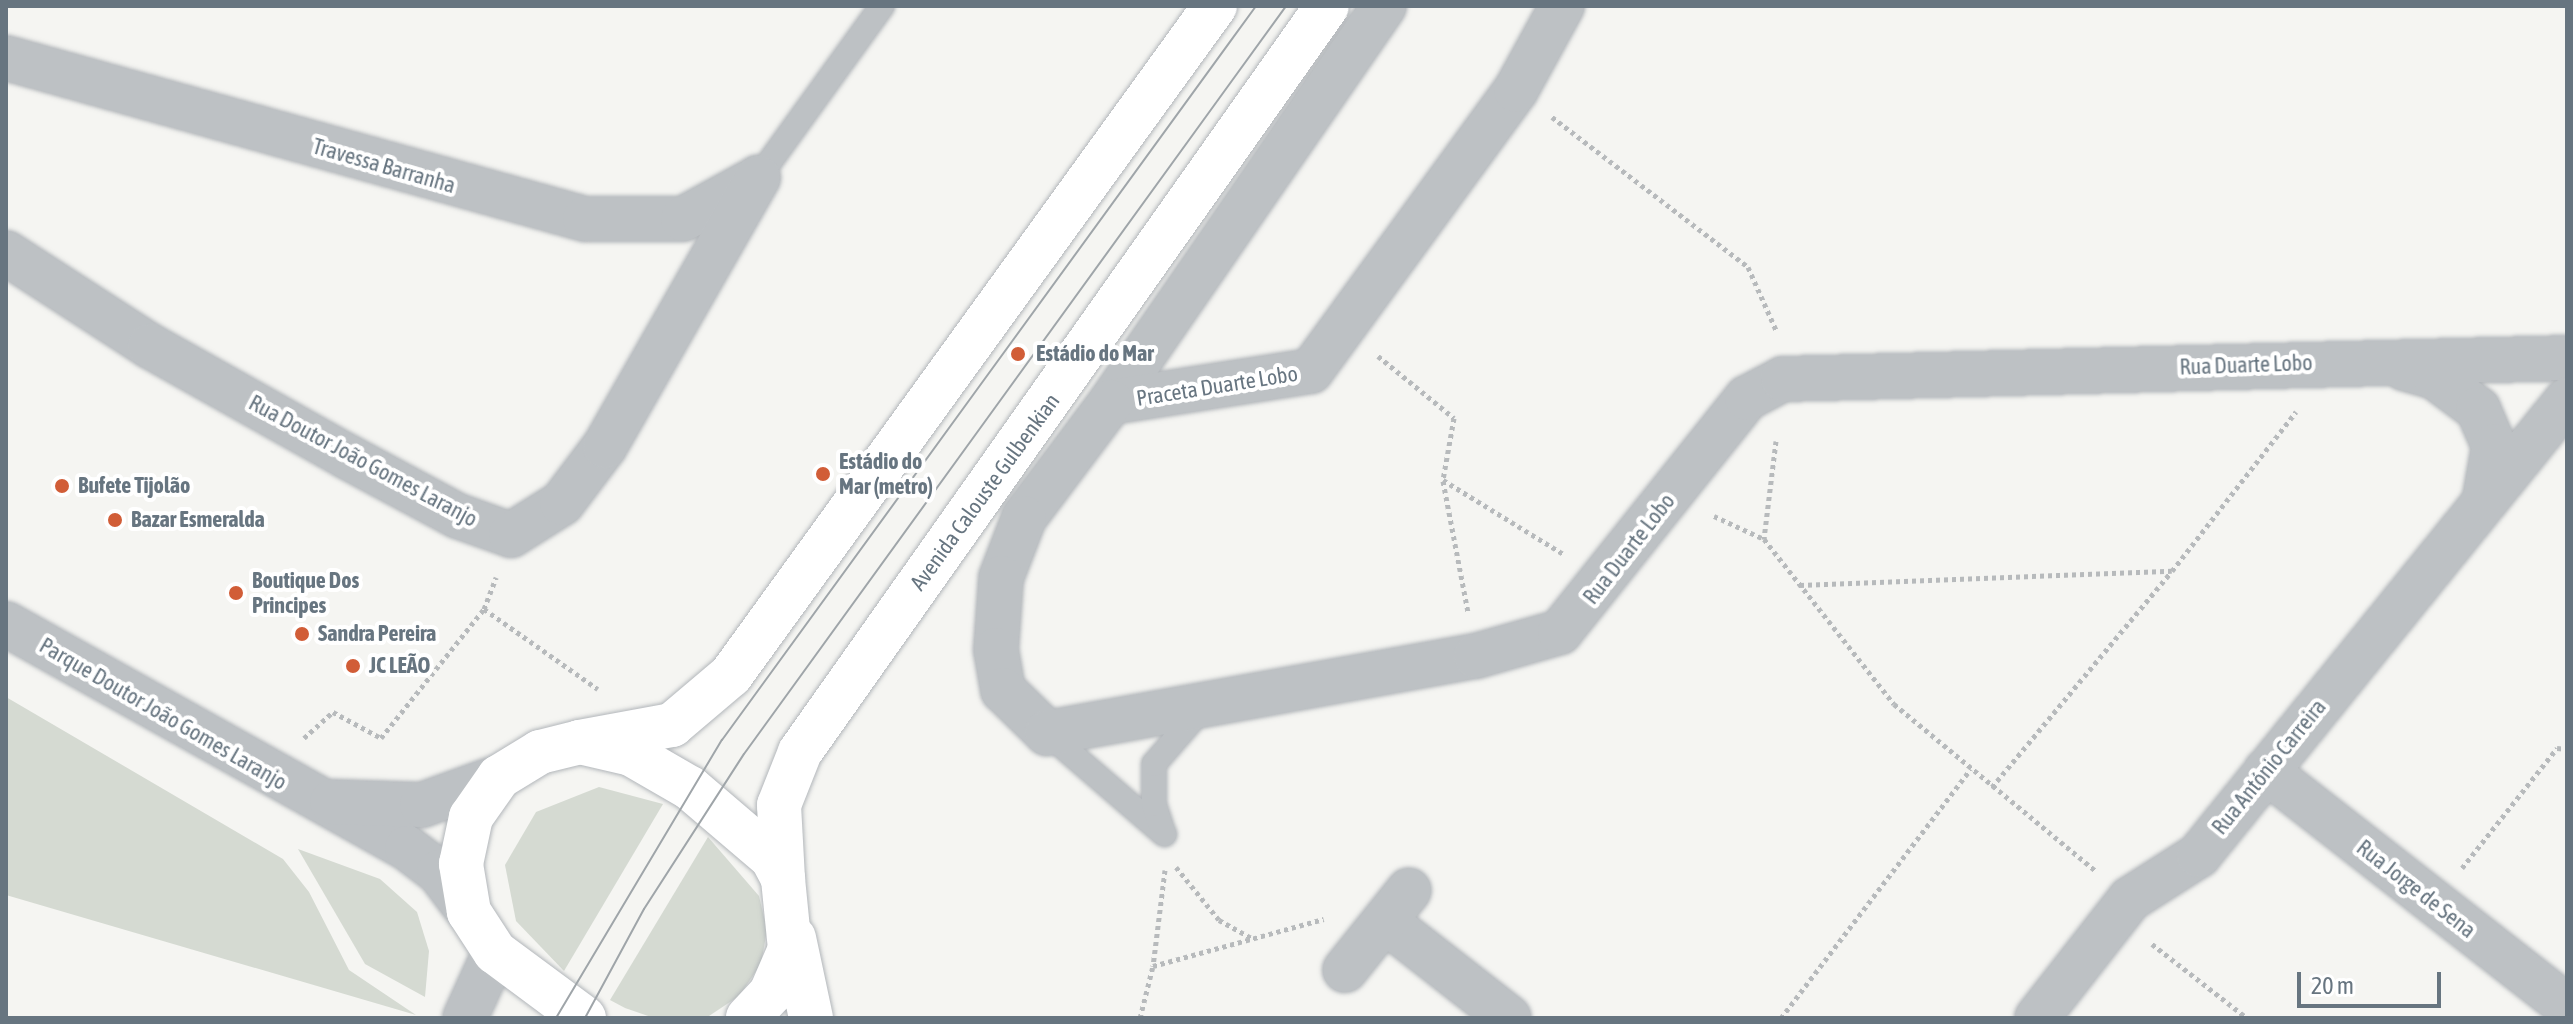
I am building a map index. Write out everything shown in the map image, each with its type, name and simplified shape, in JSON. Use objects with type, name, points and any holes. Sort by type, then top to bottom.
[{"type":"main road","points":[[584,1018],[495,952],[469,912],[463,839],[499,777],[540,752],[580,742],[649,732],[688,716],[731,675],[1215,6]]},
{"type":"main road","name":"Avenida Calouste Gulbenkian","points":[[783,879],[779,805],[800,752],[1327,6]]},
{"type":"main road","points":[[580,742],[631,754],[712,802],[757,839],[783,879],[811,1018]]},
{"type":"main road","points":[[748,1018],[784,970],[792,927]]},
{"type":"street","name":"Praceta Duarte Lobo","points":[[1111,402],[1384,6]]},
{"type":"street","name":"Praceta Duarte Lobo","points":[[1111,402],[1302,375],[1343,327],[1516,90],[1562,6]]},
{"type":"street","name":"Travessa Barranha","points":[[6,58],[585,219],[683,219],[758,178]]},
{"type":"street","points":[[511,535],[562,503],[605,446],[758,178]]},
{"type":"street","name":"Rua Doutor João Gomes Laranjo","points":[[6,253],[294,427],[458,516],[511,535]]},
{"type":"street","name":"Rua Duarte Lobo","points":[[1047,733],[1204,709],[1476,656],[1560,632],[1747,398],[1783,379],[2351,361],[2567,358]]},
{"type":"street","name":"Rua António Carreira","points":[[2351,361],[2435,377],[2478,409],[2494,446],[2496,468],[2485,497]]},
{"type":"street","name":"Rua António Carreira","points":[[2037,1018],[2123,908],[2199,855],[2485,497],[2567,400]]},
{"type":"street","points":[[1047,733],[1003,690],[996,650],[1001,578],[1024,518],[1111,402]]},
{"type":"street","name":"Parque Doutor João Gomes Laranjo","points":[[6,624],[265,774],[322,801],[418,856],[469,912]]},
{"type":"street","name":"Rua Jorge de Sena","points":[[2266,771],[2567,1006]]},
{"type":"street","name":"Parque Doutor João Gomes Laranjo","points":[[322,801],[422,805],[499,777]]},
{"type":"street","points":[[1345,970],[1397,906],[1509,1018]]},
{"type":"street","points":[[465,1018],[495,952]]},
{"type":"lane","points":[[758,178],[882,6]]},
{"type":"lane","points":[[1047,733],[1164,834],[1154,804],[1154,764],[1175,733],[1204,709]]},
{"type":"path","points":[[1516,90],[1748,267],[1768,303],[1783,379],[1764,539]]},
{"type":"path","points":[[1343,327],[1454,418],[1443,480],[1476,656]]},
{"type":"path","points":[[1992,787],[2351,361]]},
{"type":"path","points":[[1443,480],[1603,582]]},
{"type":"path","points":[[1670,496],[1764,539],[1894,704],[1992,787],[2247,1018]]},
{"type":"path","points":[[265,774],[333,712],[381,738],[484,609],[511,535]]},
{"type":"path","points":[[1799,586],[2172,571]]},
{"type":"path","points":[[484,609],[649,732]]},
{"type":"path","points":[[2434,903],[2557,748],[2567,749]]},
{"type":"path","points":[[1781,1018],[1971,769]]},
{"type":"path","points":[[1140,1018],[1153,966],[1169,856],[1219,920],[1252,938]]},
{"type":"path","points":[[1153,966],[1330,918],[1397,906]]},
{"type":"shaded area","points":[[6,697],[283,859],[309,892],[349,970],[416,1015],[6,895]]},
{"type":"shaded area","points":[[599,787],[663,804],[564,971],[516,921],[505,865],[536,812]]},
{"type":"shaded area","points":[[708,837],[759,896],[767,930],[761,964],[739,996],[706,1018],[654,1018],[610,1000]]},
{"type":"shaded area","points":[[298,849],[380,879],[417,912],[429,951],[425,997],[365,964]]},
{"type":"tram line","points":[[556,1018],[722,740],[1256,6]]},
{"type":"tram line","points":[[585,1018],[644,909],[744,754],[1286,6]]},
{"type":"place","name":"Estádio do Mar","points":[[1018,354]]},
{"type":"place","name":"Estádio do Mar (metro)","points":[[823,474]]},
{"type":"place","name":"Bufete Tijolão","points":[[62,486]]},
{"type":"place","name":"Bazar Esmeralda","points":[[115,520]]},
{"type":"place","name":"Boutique Dos Principes","points":[[236,593]]},
{"type":"place","name":"Sandra Pereira","points":[[302,634]]},
{"type":"place","name":"JC LEÃO","points":[[353,666]]}]
